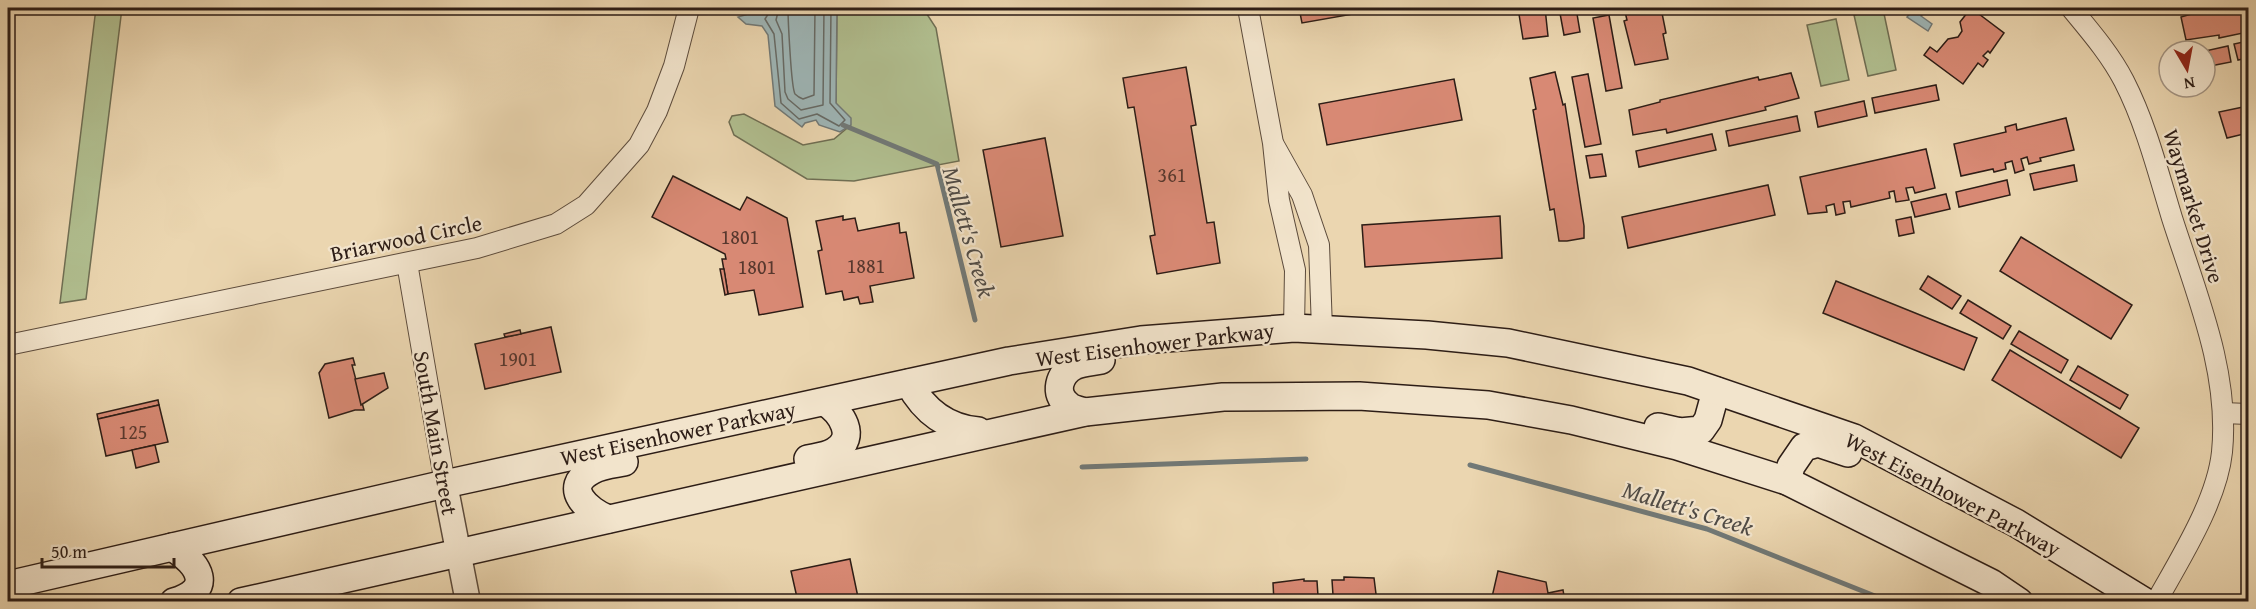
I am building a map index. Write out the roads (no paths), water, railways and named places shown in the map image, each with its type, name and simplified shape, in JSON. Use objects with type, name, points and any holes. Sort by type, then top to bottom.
[{"type":"main road","name":"West Eisenhower Parkway","points":[[8,585],[444,484],[1009,361],[1141,340],[1283,329],[1322,329],[1427,335],[1508,343],[1597,360],[1716,391],[1854,438],[2016,523],[2145,602]]},
{"type":"main road","points":[[1085,412],[1069,407],[1059,393],[1060,383],[1065,373],[1074,366],[1138,355],[1238,346],[1283,329]]},
{"type":"main road","points":[[909,383],[916,398],[945,423],[962,429],[990,432]]},
{"type":"main road","points":[[1488,405],[1540,401],[1690,432],[1704,427],[1716,391]]},
{"type":"main road","points":[[241,602],[1085,412],[1223,397],[1359,396],[1488,405],[1571,420],[1677,446],[1787,482],[1992,583],[2019,602]]},
{"type":"main road","points":[[647,511],[676,488],[836,451],[844,443],[847,433],[841,415],[825,402]]},
{"type":"main road","points":[[608,519],[584,507],[579,485],[585,474],[594,469],[751,434],[798,407]]},
{"type":"main road","points":[[1787,482],[1791,466],[1804,447],[1818,443],[1839,448],[1982,516],[2016,523]]},
{"type":"main road","points":[[172,547],[188,556],[196,567],[200,579],[197,590],[190,596],[174,602]]},
{"type":"main road","points":[[8,601],[59,588],[87,566]]},
{"type":"street","name":"Briarwood Circle","points":[[8,345],[407,263],[538,232],[556,224],[585,205],[639,145],[657,111],[674,66],[689,8]]},
{"type":"street","points":[[1248,8],[1273,143],[1276,183],[1295,270],[1283,329]]},
{"type":"street","name":"Waymarket Drive","points":[[2071,8],[2118,70],[2142,119],[2213,348],[2223,413],[2222,454],[2211,492],[2186,548],[2156,602]]},
{"type":"street","points":[[1273,143],[1302,195],[1319,245],[1322,329]]},
{"type":"street","name":"South Main Street","points":[[407,263],[444,484],[468,602]]},
{"type":"street","points":[[2223,413],[2248,414]]},
{"type":"water","points":[[769,8],[837,8],[836,103],[851,118],[851,125],[840,132],[819,125],[816,120],[805,123],[802,127],[775,106],[768,35],[762,26],[746,24],[738,17]]},
{"type":"water","points":[[1921,8],[1928,8],[1921,16],[1932,24],[1928,31],[1907,17],[1912,11],[1917,13]]},
{"type":"waterway","name":"Mallett's Creek","points":[[843,125],[937,164],[975,320]]},
{"type":"waterway","name":"Mallett's Creek","points":[[1082,467],[1306,459]]},
{"type":"waterway","name":"Mallett's Creek","points":[[1470,465],[1707,529],[1890,602]]}]
